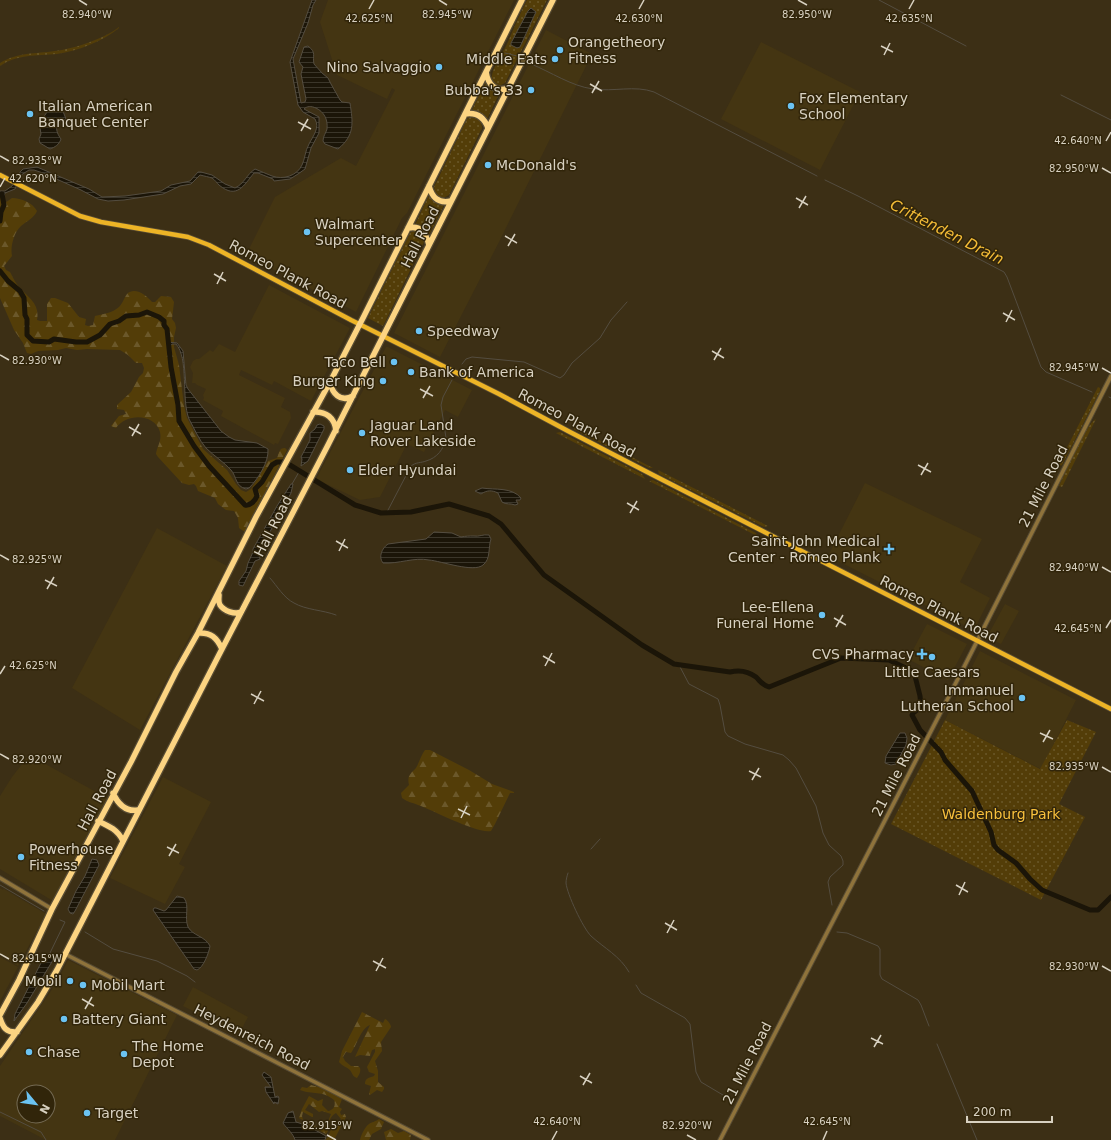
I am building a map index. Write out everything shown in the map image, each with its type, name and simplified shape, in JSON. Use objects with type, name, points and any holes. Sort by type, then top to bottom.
[{"type":"highway","name":"Hall Road","points":[[0,1015],[98,821],[198,633],[250,528],[283,470],[360,324],[522,0]]},
{"type":"highway","name":"Hall Road","points":[[0,1055],[42,995],[65,954],[138,810],[336,431],[553,0]]},
{"type":"highway","points":[[486,72],[487,79],[492,86],[500,90],[508,88]]},
{"type":"highway","points":[[465,114],[474,113],[481,116],[488,128]]},
{"type":"highway","points":[[429,185],[435,198],[442,202],[451,201]]},
{"type":"highway","points":[[408,228],[415,227],[423,231],[427,236],[429,245]]},
{"type":"highway","points":[[330,382],[331,389],[336,395],[345,399],[353,396]]},
{"type":"highway","points":[[313,412],[320,412],[330,417],[334,421],[336,431]]},
{"type":"highway","points":[[219,592],[219,601],[221,606],[233,613],[241,612]]},
{"type":"highway","points":[[198,633],[207,634],[215,638],[222,649]]},
{"type":"highway","points":[[113,793],[120,805],[130,810],[138,810]]},
{"type":"highway","points":[[98,821],[116,830],[123,841]]},
{"type":"highway","points":[[0,1018],[6,1030],[10,1032],[17,1032]]},
{"type":"main road","name":"Romeo Plank Road","points":[[0,175],[80,216],[101,222],[188,237],[204,243],[1111,709]]},
{"type":"street","name":"21 Mile Road","points":[[720,1140],[977,641],[1111,376]]},
{"type":"street","points":[[0,878],[52,910]]},
{"type":"street","name":"Heydenreich Road","points":[[65,954],[428,1140]]},
{"type":"shaded area","points":[[312,0],[316,0],[293,59],[301,103],[305,102],[306,99],[301,74],[303,67],[299,62],[304,47],[308,46],[313,52],[314,64],[328,78],[340,100],[342,102],[350,103],[352,128],[344,144],[338,149],[325,144],[323,139],[327,129],[327,122],[325,116],[316,108],[305,108],[304,109],[319,117],[319,133],[311,148],[305,169],[290,179],[274,181],[273,179],[258,173],[254,173],[240,189],[231,191],[219,185],[212,178],[200,175],[191,184],[180,186],[163,194],[108,201],[98,199],[43,173],[29,170],[21,175],[15,189],[5,193],[4,196],[0,191],[5,191],[12,186],[18,174],[23,169],[37,167],[89,189],[102,197],[125,196],[161,191],[171,185],[190,181],[198,172],[212,175],[225,184],[235,188],[241,184],[255,169],[281,178],[297,172],[302,165],[317,126],[315,119],[303,112],[298,105],[290,62]]},
{"type":"shaded area","points":[[328,0],[514,0],[407,213],[402,218],[356,312],[246,255],[275,197],[341,158],[356,166],[395,90],[392,88],[387,99],[337,75],[320,22]]},
{"type":"shaded area","points":[[531,8],[536,12],[520,47],[517,48],[511,45],[511,43]]},
{"type":"shaded area","points":[[546,30],[592,54],[440,357],[394,333]]},
{"type":"shaded area","name":"Fox Elementary School","points":[[761,42],[860,92],[820,170],[721,119]]},
{"type":"shaded area","points":[[55,104],[61,106],[66,119],[59,122],[57,127],[61,139],[60,141],[57,146],[50,149],[40,143],[40,128],[43,118],[49,109]]},
{"type":"shaded area","points":[[269,285],[350,328],[311,401],[274,381],[272,385],[241,370],[239,375],[285,398],[281,407],[290,412],[291,418],[278,444],[275,443],[274,445],[221,416],[223,411],[203,400],[203,395],[206,389],[192,383],[193,373],[190,367],[193,361],[199,359],[210,350],[213,352],[219,344],[235,352]]},
{"type":"shaded area","points":[[167,342],[177,343],[183,351],[186,385],[221,431],[235,440],[257,443],[268,449],[265,465],[249,488],[242,488],[238,484],[231,470],[206,448],[199,438],[189,419],[187,411],[185,401],[184,369],[180,350],[176,344],[172,344],[168,347]]},
{"type":"shaded area","points":[[386,347],[472,390],[458,417],[445,410],[424,452],[407,444],[380,497],[360,500],[316,479]]},
{"type":"shaded area","points":[[320,424],[324,426],[324,429],[308,461],[301,466],[301,457],[310,440],[310,433],[317,425]]},
{"type":"shaded area","points":[[865,483],[982,539],[960,582],[990,598],[974,630],[828,556]]},
{"type":"shaded area","points":[[291,484],[293,484],[291,493],[265,541],[259,555],[260,559],[255,561],[243,586],[239,585],[239,581],[246,571],[253,549]]},
{"type":"shaded area","points":[[482,488],[513,492],[521,498],[520,500],[516,500],[518,504],[515,505],[505,503],[502,502],[498,493],[496,492],[487,491],[481,494],[475,491]]},
{"type":"shaded area","points":[[157,528],[227,566],[140,730],[72,688]]},
{"type":"shaded area","points":[[434,532],[452,533],[461,537],[489,535],[491,539],[486,562],[479,567],[472,568],[423,559],[383,563],[381,553],[388,544],[426,539]]},
{"type":"shaded area","points":[[1005,604],[1019,611],[1001,644],[987,637]]},
{"type":"shaded area","points":[[927,624],[967,644],[948,680],[908,659]]},
{"type":"shaded area","points":[[980,651],[1076,700],[1041,769],[945,720]]},
{"type":"shaded area","points":[[900,733],[905,733],[907,738],[906,745],[896,764],[891,765],[885,763],[886,756]]},
{"type":"shaded area","points":[[29,755],[107,798],[53,901],[0,869],[0,796]]},
{"type":"shaded area","points":[[163,777],[211,802],[179,864],[185,867],[165,904],[110,878]]},
{"type":"shaded area","points":[[92,859],[97,860],[99,865],[75,911],[73,914],[70,913],[68,909]]},
{"type":"shaded area","points":[[0,888],[46,914],[18,966],[0,955]]},
{"type":"shaded area","points":[[177,896],[184,898],[186,901],[188,927],[205,940],[210,946],[207,956],[197,970],[194,969],[153,910],[156,908],[164,911],[166,910]]},
{"type":"shaded area","points":[[47,954],[53,956],[53,960],[27,1003],[14,1021],[15,1014],[45,955]]},
{"type":"shaded area","points":[[0,957],[18,967],[0,1001]]},
{"type":"shaded area","points":[[68,960],[177,1015],[115,1140],[46,1140],[0,1116],[0,1066],[57,982]]},
{"type":"shaded area","points":[[193,987],[248,1017],[239,1034],[183,1006]]},
{"type":"shaded area","points":[[264,1072],[271,1077],[275,1097],[278,1096],[279,1098],[278,1104],[274,1102],[274,1104],[266,1092],[265,1087],[271,1087],[262,1075]]},
{"type":"shaded area","points":[[293,1111],[296,1122],[306,1125],[326,1136],[325,1140],[295,1140],[283,1123],[288,1113]]},
{"type":"green space","points":[[527,0],[547,0],[505,83],[499,86],[492,81],[493,72]],"holes":[[[531,8],[535,11],[522,44],[517,48],[511,43],[528,11]]]},
{"type":"green space","points":[[119,27],[106,37],[82,48],[65,53],[20,57],[0,66],[0,63],[7,59],[20,55],[62,50],[79,46],[105,36]]},
{"type":"green space","points":[[486,82],[490,88],[500,92],[487,119],[482,114],[472,110]]},
{"type":"green space","points":[[472,116],[481,120],[482,128],[449,195],[443,198],[436,195],[434,187],[467,119]]},
{"type":"green space","points":[[0,195],[2,201],[5,203],[12,198],[19,199],[30,203],[37,211],[32,218],[21,226],[16,232],[12,244],[12,256],[4,266],[6,270],[10,272],[18,286],[35,305],[38,314],[37,320],[47,321],[47,304],[51,298],[68,303],[79,317],[86,319],[85,325],[88,326],[93,325],[95,316],[111,312],[119,307],[127,294],[130,292],[137,291],[152,302],[155,302],[161,296],[171,297],[174,302],[172,319],[176,328],[174,347],[179,365],[184,406],[187,418],[203,449],[227,470],[241,490],[246,492],[251,489],[268,461],[277,458],[282,449],[285,448],[287,450],[245,532],[239,528],[238,518],[234,511],[226,510],[218,504],[215,498],[198,491],[194,484],[189,485],[182,483],[158,457],[156,454],[160,441],[160,432],[152,421],[147,418],[140,417],[126,420],[116,428],[111,426],[119,416],[126,414],[124,410],[117,409],[117,405],[131,392],[139,377],[143,373],[144,368],[142,363],[136,363],[120,350],[77,350],[66,348],[38,351],[31,354],[27,353],[23,343],[14,330],[0,298]]},
{"type":"green space","points":[[429,195],[434,200],[444,205],[429,235],[425,229],[415,225]]},
{"type":"green space","points":[[414,230],[421,234],[424,242],[383,326],[368,318],[410,233]]},
{"type":"green space","points":[[1098,387],[1100,388],[1100,391],[1062,465],[1057,467]]},
{"type":"green space","points":[[1096,419],[1062,487],[1059,486],[1087,429]]},
{"type":"green space","points":[[572,426],[653,468],[649,468],[575,430]]},
{"type":"green space","points":[[560,432],[642,474],[645,479],[556,433]]},
{"type":"green space","points":[[658,470],[768,526],[764,527],[659,474]]},
{"type":"green space","points":[[653,480],[756,533],[757,536],[649,481]]},
{"type":"green space","name":"Waldenburg Park","points":[[945,720],[1040,769],[1067,720],[1096,732],[1059,804],[1085,817],[1041,900],[891,824]]},
{"type":"green space","points":[[425,750],[430,750],[469,770],[492,784],[514,792],[510,793],[491,831],[476,829],[408,802],[402,798],[401,793],[409,785],[408,779],[416,768]]},
{"type":"green space","points":[[362,1012],[383,1023],[385,1019],[391,1027],[381,1042],[382,1051],[375,1061],[378,1071],[378,1082],[384,1087],[384,1089],[382,1092],[377,1090],[370,1095],[371,1086],[365,1084],[365,1082],[375,1074],[369,1072],[367,1067],[375,1052],[375,1049],[372,1050],[370,1056],[360,1055],[355,1057],[370,1025],[364,1030],[351,1053],[346,1052],[343,1057],[351,1066],[358,1066],[360,1068],[357,1078],[353,1076],[350,1070],[339,1062],[342,1051]]},
{"type":"green space","points":[[311,1085],[326,1089],[342,1099],[339,1107],[342,1109],[340,1112],[341,1115],[345,1114],[346,1117],[334,1140],[325,1140],[328,1137],[332,1126],[337,1125],[341,1119],[336,1113],[329,1120],[328,1131],[326,1134],[306,1123],[309,1121],[322,1129],[327,1124],[331,1114],[322,1111],[319,1112],[309,1104],[305,1110],[313,1114],[313,1117],[303,1112],[303,1120],[299,1118],[309,1096],[318,1101],[323,1099],[322,1105],[328,1111],[332,1110],[334,1107],[334,1100],[330,1097],[300,1090],[302,1087],[307,1088]]},
{"type":"green space","points":[[379,1119],[384,1122],[381,1129],[372,1134],[369,1140],[360,1140],[363,1131],[368,1125]]},
{"type":"green space","points":[[391,1129],[398,1133],[404,1131],[411,1135],[410,1140],[386,1140],[384,1132]]},
{"type":"waterway","points":[[879,0],[966,46]]},
{"type":"waterway","name":"Crittenden Drain","points":[[505,53],[517,56]]},
{"type":"waterway","name":"Crittenden Drain","points":[[531,64],[569,82],[593,89],[639,89],[654,92],[817,176]]},
{"type":"waterway","points":[[1061,95],[1111,120]]},
{"type":"waterway","name":"Crittenden Drain","points":[[825,180],[1004,272],[1041,367],[1046,372],[1092,392]]},
{"type":"waterway","points":[[0,194],[2,194],[4,205],[1,212],[0,221]]},
{"type":"waterway","points":[[0,271],[8,281],[20,291],[24,298],[25,315],[27,319],[27,335],[33,341],[49,342],[54,339],[87,342],[100,335],[110,324],[119,321],[126,316],[139,315],[147,312],[164,321],[164,325],[167,329],[179,421],[194,446],[209,466],[245,505],[250,504],[255,500],[257,496],[255,489],[262,482],[272,465],[277,462],[285,462],[355,505],[381,513],[411,512],[449,504],[489,516],[501,524],[544,575],[642,645],[674,664],[730,672],[746,672],[753,675],[769,687],[841,658],[889,660],[912,671],[915,676],[921,707],[912,715],[920,730],[941,752],[945,760],[972,791],[991,832],[994,845],[998,850],[1016,863],[1042,890],[1090,910],[1098,910],[1111,897]]},
{"type":"waterway","points":[[462,364],[466,359],[472,357],[524,362],[560,378],[564,375],[572,363],[600,338],[611,320],[627,302]]},
{"type":"waterway","points":[[387,512],[411,466],[430,460],[444,446],[446,438],[441,405],[443,397],[452,380]]},
{"type":"waterway","points":[[292,484],[299,472]]},
{"type":"waterway","points":[[270,578],[290,601],[304,607],[336,615]]},
{"type":"waterway","points":[[679,665],[689,684],[718,699],[725,732],[728,736],[745,744],[783,755],[796,768],[816,806],[823,833],[829,845],[841,856],[843,861],[843,865],[830,877],[828,882],[832,905]]},
{"type":"waterway","points":[[591,849],[600,839]]},
{"type":"waterway","points":[[568,873],[566,882],[567,888],[584,926],[591,936],[621,961],[629,972]]},
{"type":"waterway","points":[[0,885],[44,911]]},
{"type":"waterway","points":[[49,955],[65,922],[60,920]]},
{"type":"waterway","points":[[85,932],[113,949],[157,961],[187,976],[195,982]]},
{"type":"waterway","points":[[837,932],[847,933],[878,946],[880,949],[880,975],[882,979],[918,1000],[929,1026]]},
{"type":"waterway","points":[[636,985],[641,993],[685,1018],[690,1024],[696,1072],[701,1082],[728,1098],[730,1101]]},
{"type":"waterway","points":[[937,1044],[977,1140]]},
{"type":"waterway","points":[[0,1112],[41,1132],[46,1140]]},
{"type":"place","name":"Orangetheory Fitness","points":[[560,50]]},
{"type":"place","name":"Middle Eats","points":[[555,59]]},
{"type":"place","name":"Nino Salvaggio","points":[[439,67]]},
{"type":"place","name":"Bubba's 33","points":[[531,90]]},
{"type":"place","name":"Fox Elementary School","points":[[791,106]]},
{"type":"place","name":"Italian American Banquet Center","points":[[30,114]]},
{"type":"place","name":"McDonald's","points":[[488,165]]},
{"type":"place","name":"Walmart Supercenter","points":[[307,232]]},
{"type":"place","name":"Speedway","points":[[419,331]]},
{"type":"place","name":"Taco Bell","points":[[394,362]]},
{"type":"place","name":"Bank of America","points":[[411,372]]},
{"type":"place","name":"Burger King","points":[[383,381]]},
{"type":"place","name":"Jaguar Land Rover Lakeside","points":[[362,433]]},
{"type":"place","name":"Elder Hyundai","points":[[350,470]]},
{"type":"place","name":"Saint John Medical Center - Romeo Plank","points":[[889,549]]},
{"type":"place","name":"Lee-Ellena Funeral Home","points":[[822,615]]},
{"type":"place","name":"CVS Pharmacy","points":[[922,654]]},
{"type":"place","name":"Little Caesars","points":[[932,657]]},
{"type":"place","name":"Immanuel Lutheran School","points":[[1022,698]]},
{"type":"place","name":"Powerhouse Fitness","points":[[21,857]]},
{"type":"place","name":"Mobil","points":[[70,981]]},
{"type":"place","name":"Mobil Mart","points":[[83,985]]},
{"type":"place","name":"Battery Giant","points":[[64,1019]]},
{"type":"place","name":"Chase","points":[[29,1052]]},
{"type":"place","name":"The Home Depot","points":[[124,1054]]},
{"type":"place","name":"Target","points":[[87,1113]]}]
